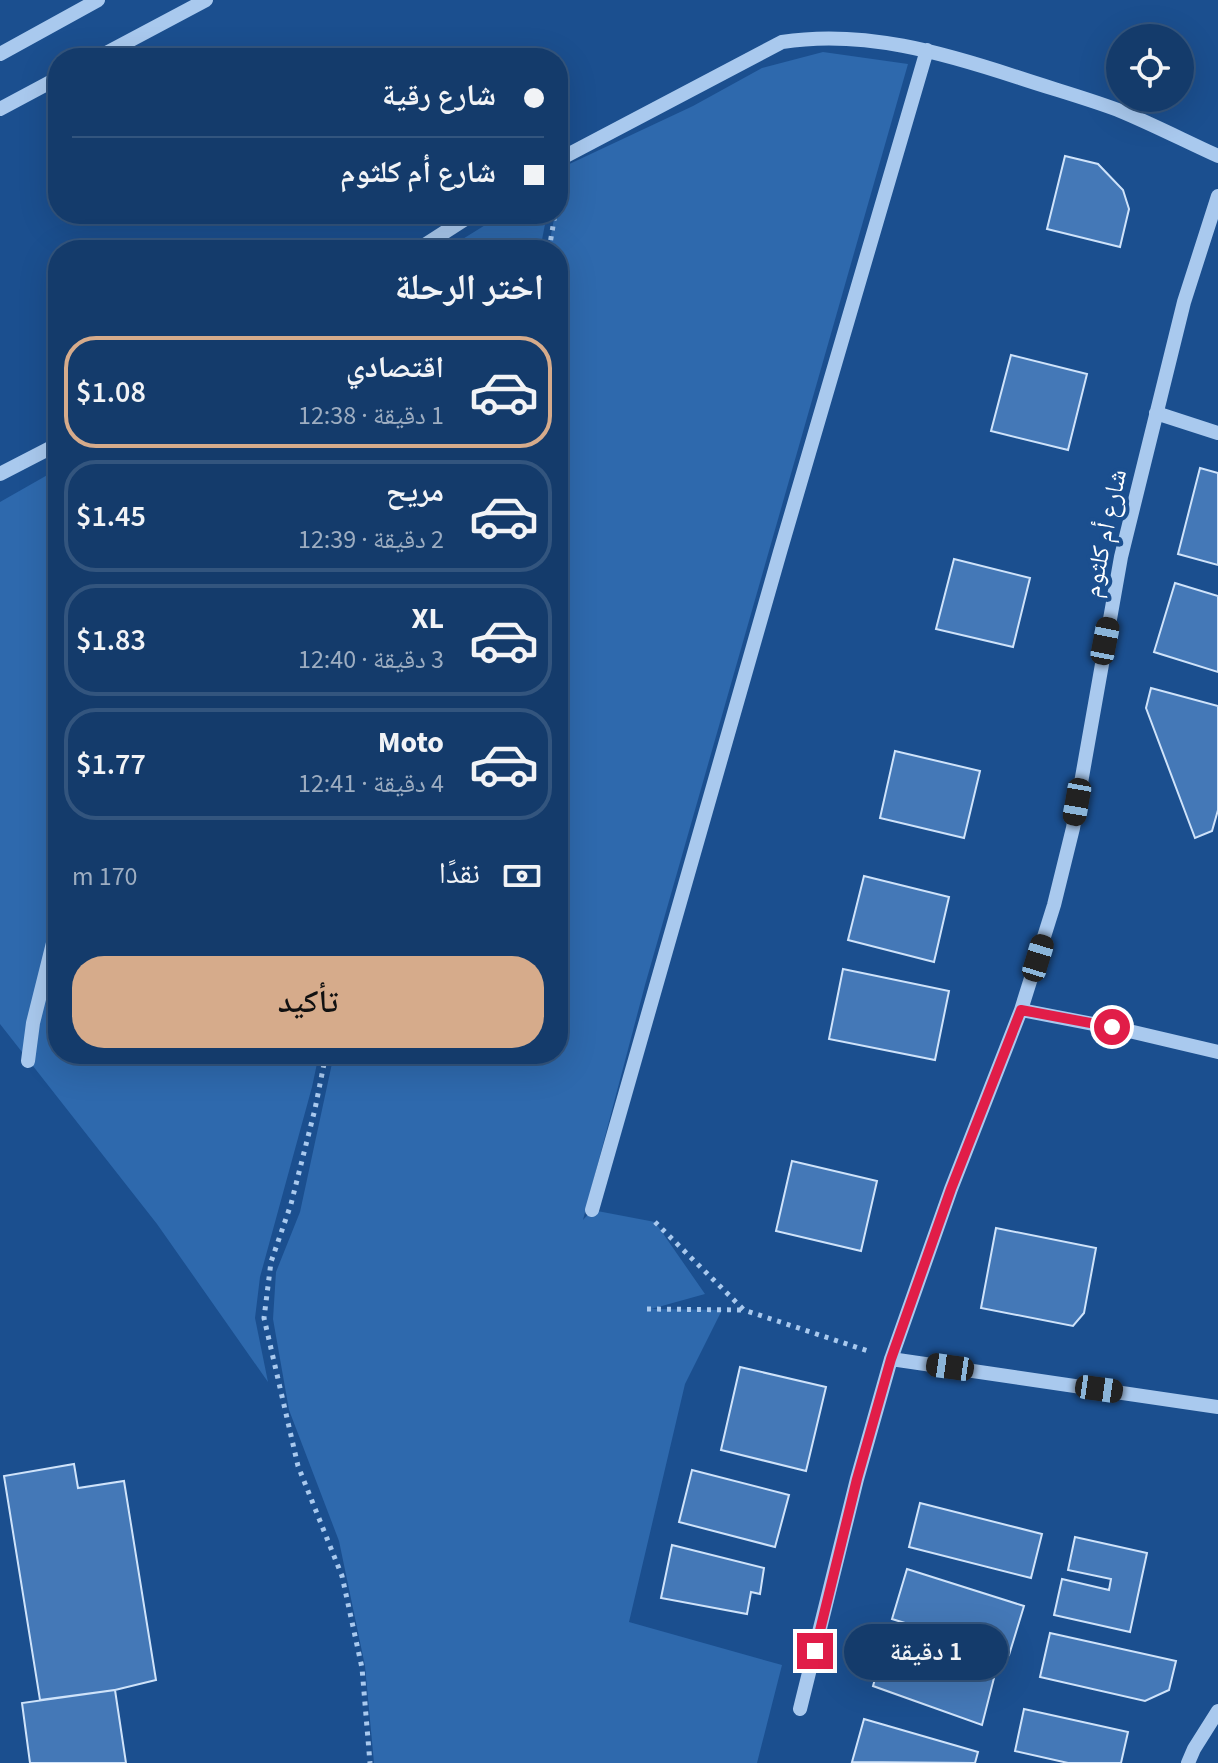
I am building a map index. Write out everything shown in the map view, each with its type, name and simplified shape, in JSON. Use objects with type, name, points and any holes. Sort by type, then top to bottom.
[{"type":"street","points":[[0,54],[70,7],[98,0]]},
{"type":"street","points":[[116,48],[206,0]]},
{"type":"street","points":[[568,155],[782,42],[832,38],[927,50],[988,68],[1119,111],[1218,156]]},
{"type":"street","points":[[592,1210],[927,50]]},
{"type":"street","points":[[0,109],[48,83]]},
{"type":"street","name":"شارع أم كلثوم","points":[[800,1709],[857,1479],[891,1359],[951,1189],[1021,1010],[1054,905],[1073,828],[1121,557],[1184,302],[1218,196]]},
{"type":"street","points":[[433,240],[457,224]]},
{"type":"street","points":[[1156,413],[1218,433]]},
{"type":"street","points":[[0,474],[48,449]]},
{"type":"street","points":[[28,1061],[33,1023],[48,963]]},
{"type":"street","points":[[1021,1010],[1118,1028],[1218,1052]]},
{"type":"street","points":[[891,1359],[1218,1407]]},
{"type":"street","points":[[1188,1763],[1218,1711]]},
{"type":"path","points":[[324,1064],[291,1204],[271,1262],[264,1318],[298,1466],[342,1576],[362,1668],[370,1763]]},
{"type":"path","points":[[655,1222],[744,1310]]},
{"type":"path","points":[[647,1309],[744,1310],[891,1359]]},
{"type":"shaded area","points":[[823,52],[908,64],[645,985],[583,1220],[592,1210],[655,1222],[705,1294],[651,1309],[722,1310],[685,1384],[629,1622],[782,1665],[757,1763],[374,1763],[365,1666],[339,1541],[289,1410],[273,1319],[276,1272],[300,1212],[332,1064],[568,1064],[568,240],[550,240],[553,224],[568,224],[568,165],[693,106],[762,68]]},
{"type":"shaded area","points":[[487,224],[545,224],[542,240],[461,240]]},
{"type":"shaded area","points":[[48,475],[48,1064],[317,1064],[260,1277],[255,1318],[268,1382],[157,1224],[0,1024],[0,502]]},
{"type":"building","points":[[1065,156],[1098,164],[1123,190],[1129,209],[1120,247],[1047,229]]},
{"type":"building","points":[[1011,355],[1087,374],[1068,450],[991,431]]},
{"type":"building","points":[[1200,468],[1218,473],[1218,565],[1178,554]]},
{"type":"building","points":[[954,559],[1030,578],[1013,647],[936,629]]},
{"type":"building","points":[[1175,583],[1218,596],[1218,672],[1154,652]]},
{"type":"building","points":[[1151,688],[1218,706],[1218,810],[1212,831],[1195,838],[1146,708]]},
{"type":"building","points":[[895,751],[980,771],[964,838],[880,818]]},
{"type":"building","points":[[864,876],[949,897],[934,962],[848,940]]},
{"type":"building","points":[[843,969],[949,991],[935,1060],[829,1039]]},
{"type":"building","points":[[792,1161],[877,1181],[861,1251],[776,1231]]},
{"type":"building","points":[[996,1228],[1096,1248],[1084,1313],[1073,1326],[981,1308]]},
{"type":"building","points":[[740,1367],[826,1387],[806,1471],[721,1450]]},
{"type":"building","points":[[74,1464],[78,1488],[124,1481],[156,1680],[115,1690],[40,1700],[4,1476]]},
{"type":"building","points":[[692,1470],[789,1495],[775,1547],[679,1522]]},
{"type":"building","points":[[920,1503],[1042,1534],[1031,1578],[909,1547]]},
{"type":"building","points":[[1075,1537],[1147,1553],[1130,1632],[1054,1615],[1062,1579],[1109,1590],[1111,1579],[1068,1570]]},
{"type":"building","points":[[672,1545],[764,1568],[760,1594],[751,1592],[747,1614],[661,1598]]},
{"type":"building","points":[[907,1569],[1024,1606],[1009,1655],[892,1619]]},
{"type":"building","points":[[1050,1633],[1176,1661],[1169,1690],[1145,1701],[1040,1677]]},
{"type":"building","points":[[885,1643],[994,1678],[982,1725],[873,1686]]},
{"type":"building","points":[[115,1690],[126,1763],[30,1763],[22,1703]]},
{"type":"building","points":[[1024,1709],[1128,1732],[1121,1763],[1068,1763],[1015,1751]]},
{"type":"building","points":[[864,1719],[978,1752],[975,1763],[852,1762]]},
{"type":"route","points":[[815,1651],[857,1479],[891,1359],[951,1189],[1021,1010],[1112,1027]]}]
